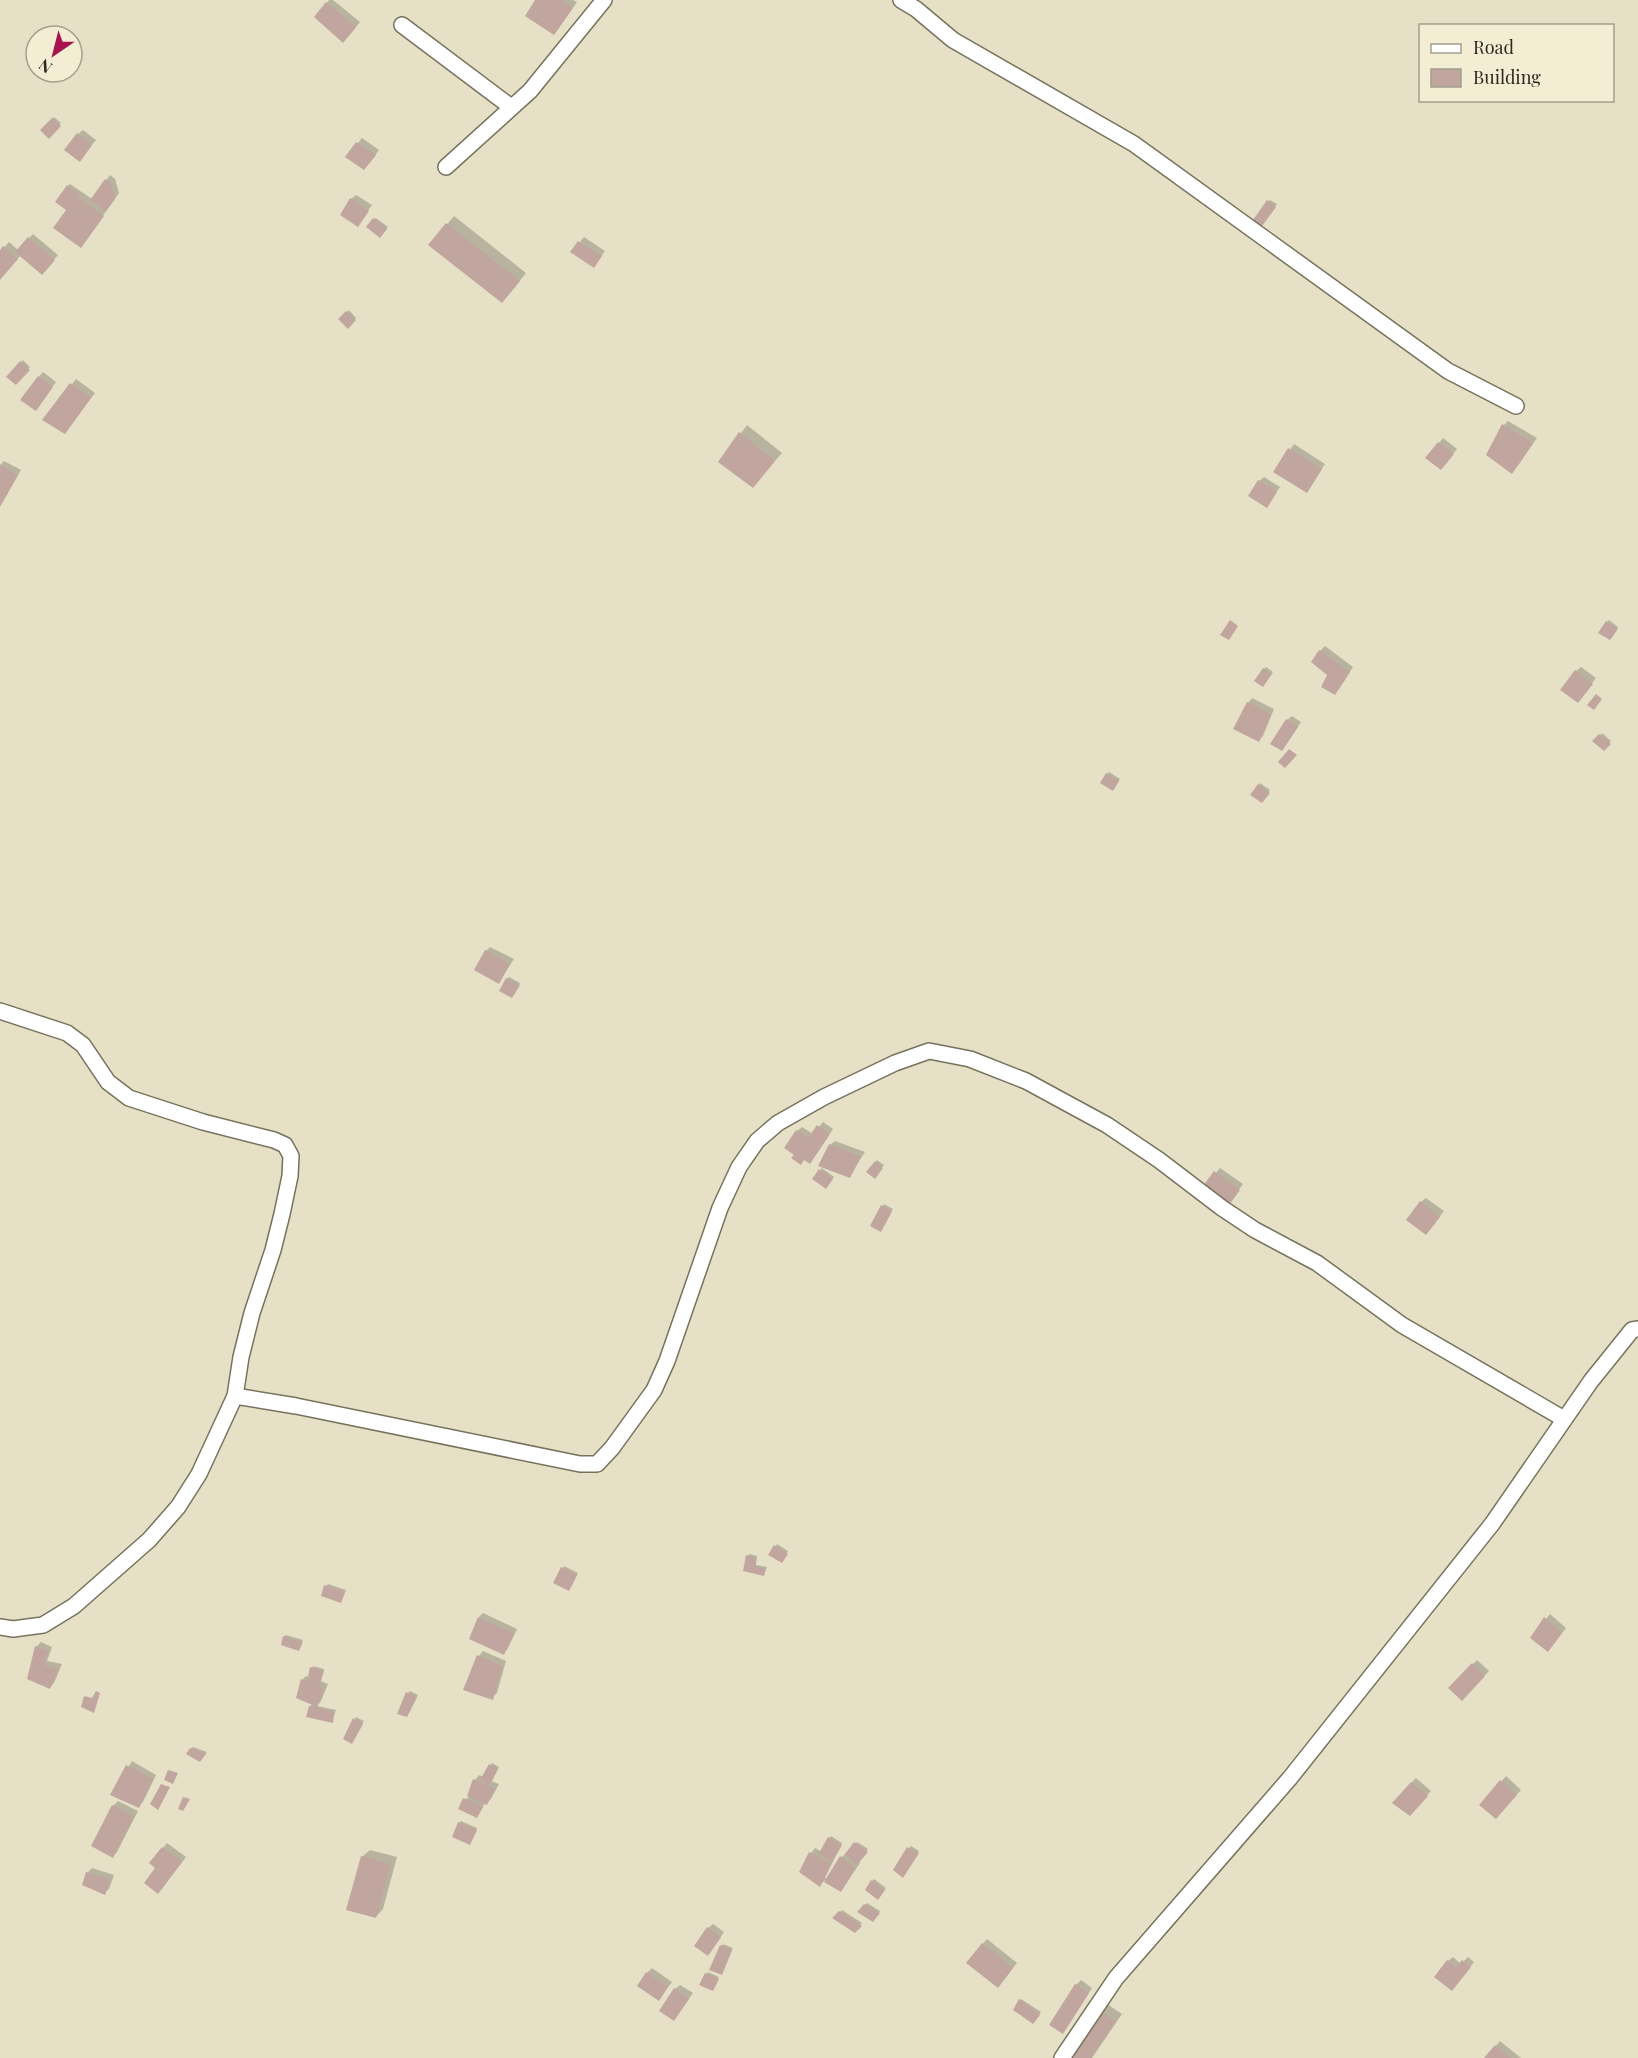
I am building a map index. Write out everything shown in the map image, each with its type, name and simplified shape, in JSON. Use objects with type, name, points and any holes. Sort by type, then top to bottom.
[{"type":"street","points":[[446,167],[530,91],[604,0]]},
{"type":"street","points":[[902,0],[953,40],[1134,144],[1448,371],[1516,406]]},
{"type":"street","points":[[402,26],[511,107]]},
{"type":"street","points":[[0,1011],[67,1033],[83,1045],[108,1082],[129,1098],[202,1122],[274,1140],[285,1145],[291,1156],[290,1176],[273,1250],[252,1313],[235,1396],[199,1474],[178,1506],[149,1540],[74,1606],[43,1625],[13,1629],[0,1627]]},
{"type":"street","points":[[235,1396],[296,1406],[580,1464],[597,1464],[612,1448],[654,1390],[667,1361],[720,1208],[740,1167],[757,1141],[778,1123],[824,1098],[895,1063],[929,1051],[970,1059],[1026,1081],[1107,1125],[1159,1160],[1222,1208],[1255,1230],[1317,1263],[1402,1325],[1564,1419]]},
{"type":"street","points":[[1062,2058],[1116,1978],[1290,1778],[1492,1524],[1591,1381],[1632,1330],[1638,1329]]},
{"type":"building","points":[[535,0],[562,0],[573,8],[554,35],[525,16]]},
{"type":"building","points":[[326,2],[356,27],[343,43],[314,17]]},
{"type":"building","points":[[52,118],[61,126],[49,139],[40,130]]},
{"type":"building","points":[[77,133],[92,145],[80,162],[64,150]]},
{"type":"building","points":[[356,142],[376,155],[364,170],[345,157]]},
{"type":"building","points":[[105,179],[111,183],[115,199],[106,211],[90,200]]},
{"type":"building","points":[[67,185],[79,193],[77,196],[104,216],[81,248],[53,228],[66,210],[55,202]]},
{"type":"building","points":[[350,198],[369,211],[358,227],[340,215]]},
{"type":"building","points":[[1267,200],[1276,207],[1262,226],[1253,220]]},
{"type":"building","points":[[373,218],[387,229],[380,238],[366,227]]},
{"type":"building","points":[[446,223],[520,281],[502,303],[428,245]]},
{"type":"building","points":[[28,237],[55,260],[42,275],[15,252]]},
{"type":"building","points":[[578,241],[602,256],[594,268],[570,252]]},
{"type":"building","points":[[3,246],[18,259],[0,280],[0,250]]},
{"type":"building","points":[[346,311],[356,320],[348,329],[338,319]]},
{"type":"building","points":[[20,361],[30,370],[16,385],[6,377]]},
{"type":"building","points":[[38,376],[53,387],[36,411],[20,400]]},
{"type":"building","points":[[70,383],[91,398],[65,434],[42,420]]},
{"type":"building","points":[[1502,424],[1533,443],[1512,474],[1486,455]]},
{"type":"building","points":[[739,432],[775,461],[753,488],[718,462]]},
{"type":"building","points":[[1438,442],[1454,454],[1441,470],[1425,458]]},
{"type":"building","points":[[1288,448],[1322,469],[1307,493],[1273,472]]},
{"type":"building","points":[[0,465],[18,475],[0,507]]},
{"type":"building","points":[[1258,480],[1277,492],[1267,508],[1248,496]]},
{"type":"building","points":[[1230,620],[1238,626],[1229,640],[1220,635]]},
{"type":"building","points":[[1606,621],[1618,629],[1610,640],[1598,633]]},
{"type":"building","points":[[1319,650],[1350,672],[1335,695],[1321,687],[1327,675],[1311,662]]},
{"type":"building","points":[[1263,668],[1272,674],[1263,687],[1254,681]]},
{"type":"building","points":[[1575,670],[1593,684],[1578,703],[1560,690]]},
{"type":"building","points":[[1596,694],[1602,699],[1594,710],[1587,705]]},
{"type":"building","points":[[1247,702],[1271,714],[1259,742],[1233,729]]},
{"type":"building","points":[[1286,719],[1298,727],[1282,751],[1270,744]]},
{"type":"building","points":[[1599,734],[1611,744],[1604,751],[1592,741]]},
{"type":"building","points":[[1289,749],[1297,755],[1285,768],[1278,762]]},
{"type":"building","points":[[1106,773],[1119,781],[1113,791],[1100,783]]},
{"type":"building","points":[[1258,784],[1270,793],[1262,803],[1250,795]]},
{"type":"building","points":[[485,950],[510,964],[499,984],[474,970]]},
{"type":"building","points":[[506,978],[520,985],[512,998],[499,991]]},
{"type":"building","points":[[817,1125],[830,1134],[810,1164],[804,1160],[801,1165],[791,1158],[794,1155],[784,1148],[796,1130],[808,1138]]},
{"type":"building","points":[[829,1144],[861,1157],[850,1178],[818,1166]]},
{"type":"building","points":[[875,1161],[883,1168],[875,1179],[866,1172]]},
{"type":"building","points":[[819,1169],[833,1179],[826,1189],[812,1179]]},
{"type":"building","points":[[1214,1171],[1240,1190],[1229,1205],[1203,1186]]},
{"type":"building","points":[[1420,1201],[1440,1217],[1426,1235],[1406,1220]]},
{"type":"building","points":[[881,1205],[892,1211],[881,1232],[870,1226]]},
{"type":"building","points":[[774,1545],[788,1554],[782,1563],[768,1555]]},
{"type":"building","points":[[746,1555],[756,1558],[755,1566],[766,1569],[764,1576],[743,1571]]},
{"type":"building","points":[[561,1567],[577,1575],[569,1591],[553,1583]]},
{"type":"building","points":[[324,1585],[345,1592],[341,1603],[321,1596]]},
{"type":"building","points":[[478,1617],[514,1634],[504,1655],[469,1639]]},
{"type":"building","points":[[1544,1617],[1562,1633],[1548,1652],[1530,1638]]},
{"type":"building","points":[[283,1636],[302,1642],[299,1651],[281,1645]]},
{"type":"building","points":[[35,1646],[49,1651],[44,1665],[58,1669],[50,1689],[27,1679]]},
{"type":"building","points":[[477,1655],[502,1666],[493,1700],[463,1690]]},
{"type":"building","points":[[1472,1663],[1485,1676],[1462,1701],[1448,1688]]},
{"type":"building","points":[[310,1667],[324,1671],[319,1687],[324,1689],[317,1707],[296,1698],[301,1679],[307,1682]]},
{"type":"building","points":[[96,1691],[100,1693],[94,1713],[81,1707],[84,1696],[92,1698]]},
{"type":"building","points":[[406,1692],[417,1697],[407,1717],[397,1714]]},
{"type":"building","points":[[309,1706],[334,1712],[333,1723],[306,1717]]},
{"type":"building","points":[[353,1718],[363,1724],[352,1744],[343,1739]]},
{"type":"building","points":[[190,1748],[206,1754],[200,1762],[186,1754]]},
{"type":"building","points":[[489,1764],[498,1769],[490,1785],[480,1780]]},
{"type":"building","points":[[126,1765],[153,1779],[139,1808],[110,1795]]},
{"type":"building","points":[[168,1770],[178,1773],[173,1784],[164,1780]]},
{"type":"building","points":[[473,1779],[495,1789],[487,1805],[467,1796]]},
{"type":"building","points":[[1500,1780],[1517,1795],[1496,1819],[1479,1805]]},
{"type":"building","points":[[1411,1782],[1428,1796],[1410,1816],[1392,1803]]},
{"type":"building","points":[[161,1784],[170,1787],[158,1810],[150,1804]]},
{"type":"building","points":[[183,1797],[190,1799],[183,1811],[178,1809]]},
{"type":"building","points":[[463,1798],[483,1807],[477,1818],[458,1809]]},
{"type":"building","points":[[112,1805],[134,1816],[113,1858],[91,1846]]},
{"type":"building","points":[[458,1822],[477,1830],[470,1845],[452,1837]]},
{"type":"building","points":[[828,1837],[842,1845],[832,1862],[819,1853]]},
{"type":"building","points":[[854,1842],[868,1852],[857,1865],[845,1854]]},
{"type":"building","points":[[162,1847],[182,1862],[158,1894],[144,1883],[155,1868],[149,1863]]},
{"type":"building","points":[[907,1847],[919,1853],[903,1878],[893,1870]]},
{"type":"building","points":[[809,1852],[831,1864],[820,1887],[799,1872]]},
{"type":"building","points":[[361,1856],[391,1864],[376,1918],[346,1910]]},
{"type":"building","points":[[840,1856],[856,1868],[841,1892],[824,1882]]},
{"type":"building","points":[[86,1872],[110,1880],[105,1895],[82,1885]]},
{"type":"building","points":[[871,1880],[885,1890],[878,1900],[865,1890]]},
{"type":"building","points":[[864,1904],[880,1913],[873,1922],[857,1912]]},
{"type":"building","points":[[839,1911],[862,1926],[855,1933],[832,1918]]},
{"type":"building","points":[[707,1927],[721,1937],[708,1956],[694,1946]]},
{"type":"building","points":[[982,1943],[1013,1968],[998,1988],[966,1963]]},
{"type":"building","points":[[720,1945],[732,1950],[722,1975],[709,1970]]},
{"type":"building","points":[[1447,1960],[1456,1968],[1462,1960],[1471,1967],[1452,1991],[1434,1977]]},
{"type":"building","points":[[646,1972],[668,1987],[659,2001],[637,1986]]},
{"type":"building","points":[[705,1973],[719,1979],[713,1991],[699,1985]]},
{"type":"building","points":[[1075,1984],[1089,1993],[1063,2034],[1049,2025]]},
{"type":"building","points":[[674,1988],[689,1999],[674,2021],[659,2011]]},
{"type":"building","points":[[1019,1999],[1040,2015],[1033,2024],[1013,2010]]},
{"type":"building","points":[[1096,2008],[1115,2021],[1091,2058],[1062,2058]]},
{"type":"building","points":[[1495,2045],[1511,2058],[1484,2058]]}]
